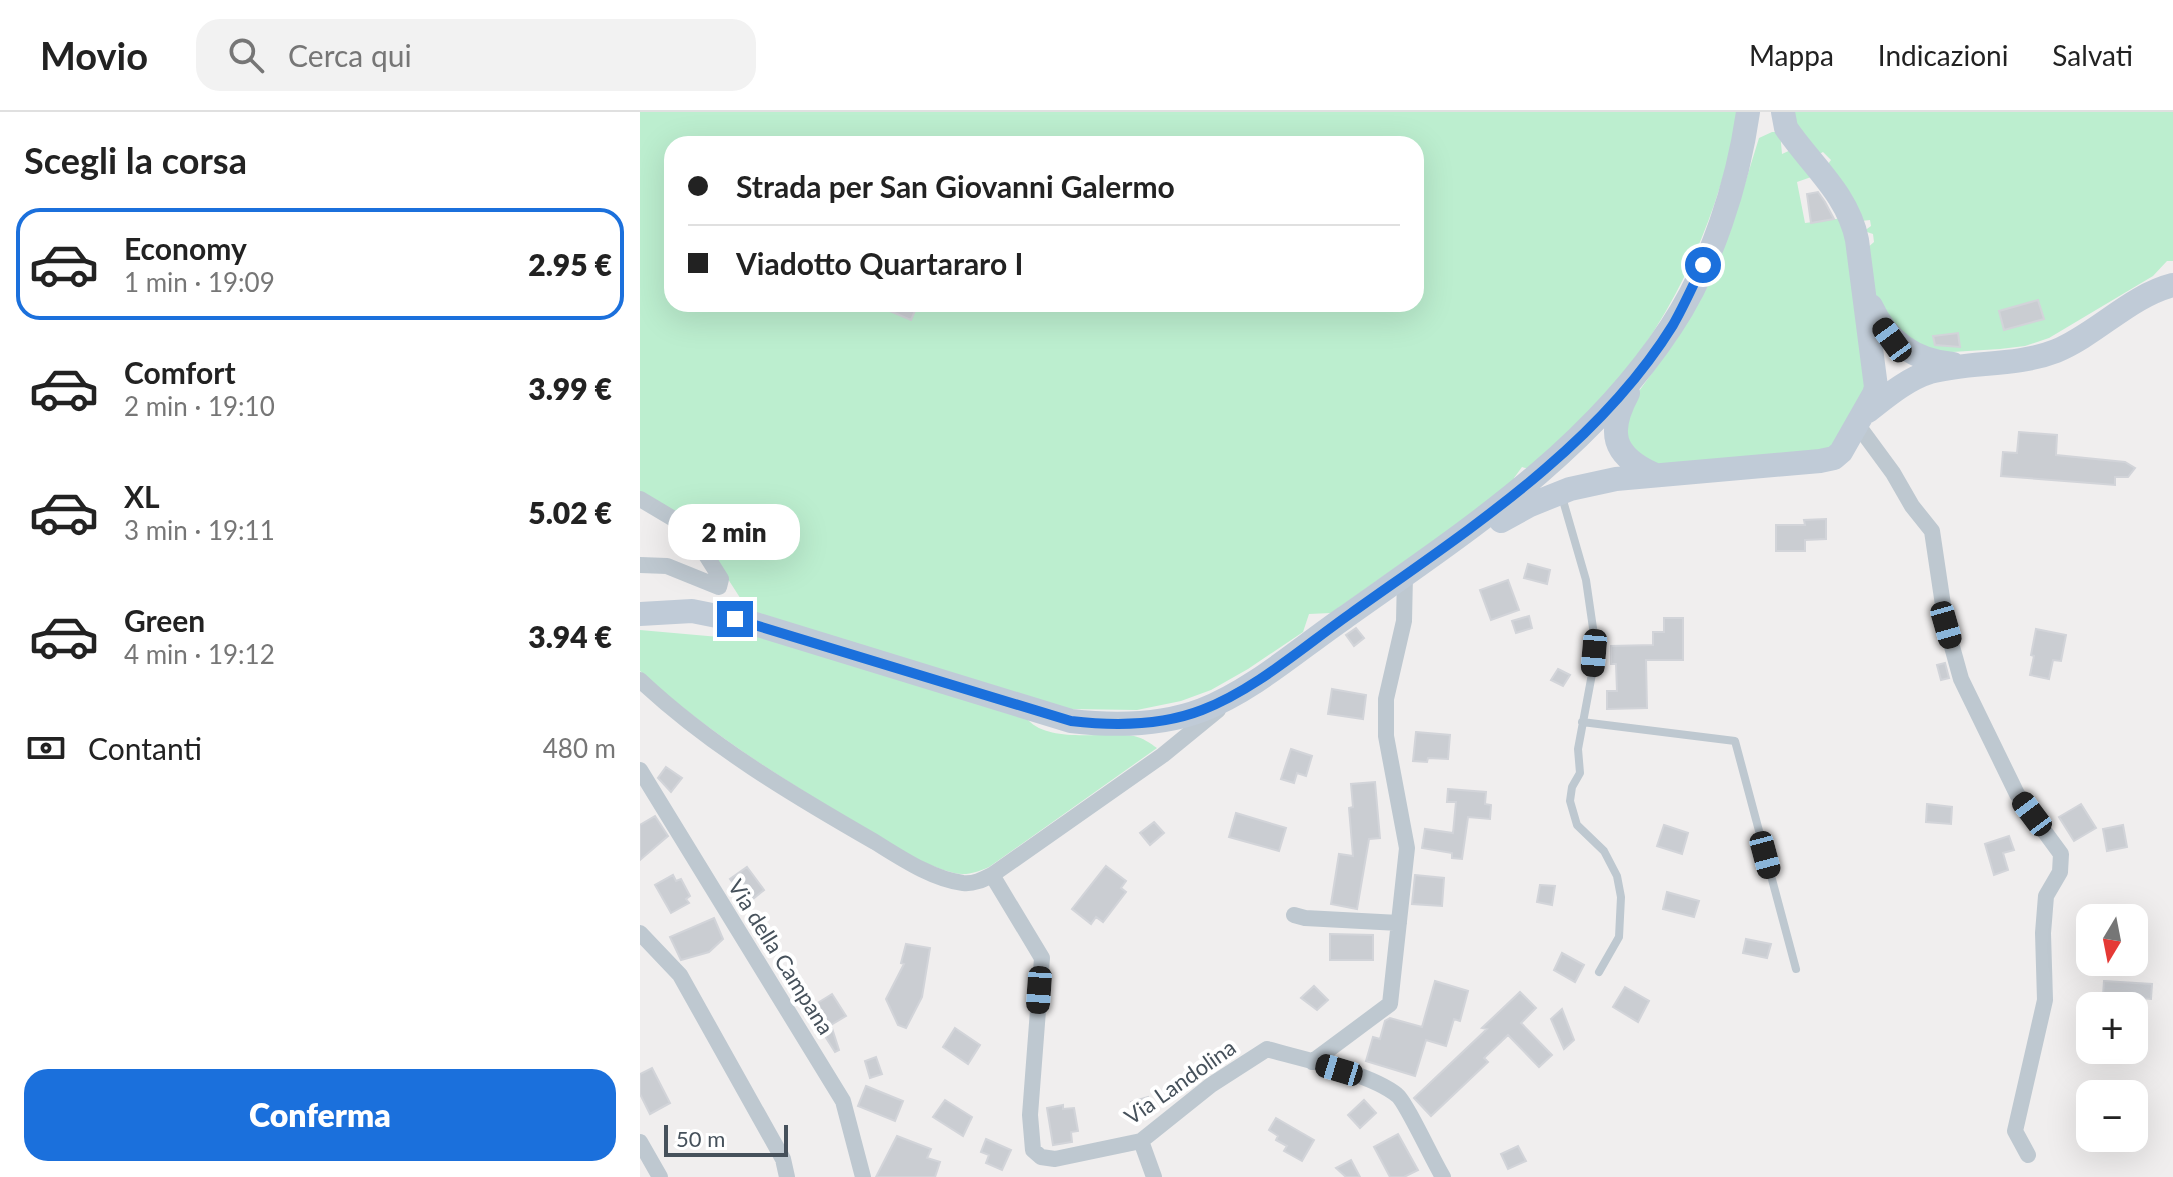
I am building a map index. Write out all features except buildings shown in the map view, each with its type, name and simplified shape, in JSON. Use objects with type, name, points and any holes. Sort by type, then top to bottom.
[{"type":"main road","points":[[1653,474],[1639,467],[1617,443],[1615,430],[1621,407],[1641,370],[1673,324],[1703,265],[1730,196],[1748,112]]},
{"type":"main road","points":[[645,613],[692,611],[752,623],[1031,710],[1090,723],[1168,720],[1203,709],[1251,684],[1496,511],[1547,490],[1653,474],[1834,458],[1860,420],[1876,387],[1867,297],[1854,221],[1846,205],[1784,120],[1759,126],[1740,157]]},
{"type":"main road","points":[[1860,420],[1902,386],[1928,373],[2009,363],[2056,351],[2146,297],[2173,285]]},
{"type":"main road","points":[[1867,297],[1876,318],[1892,340],[1906,350],[1938,363],[1974,366]]},
{"type":"main road","points":[[1547,490],[1589,427],[1641,370]]},
{"type":"street","points":[[1860,420],[1912,506],[1932,531],[1946,625],[1961,679],[2017,794],[2061,854],[2060,872],[2046,896],[2043,933],[2045,1000],[2015,1131],[2028,1155]]},
{"type":"street","points":[[640,499],[689,528],[721,579],[719,587],[667,566],[640,565]]},
{"type":"street","points":[[1312,1062],[1390,1004],[1407,848],[1386,736],[1386,699],[1404,621],[1410,572]]},
{"type":"street","points":[[640,680],[688,721],[792,795],[916,866],[964,883],[977,882],[992,875],[1163,755],[1251,684]]},
{"type":"street","name":"Via della Campana","points":[[640,770],[843,1101],[863,1177]]},
{"type":"street","name":"Via Landolina","points":[[992,875],[1042,958],[1030,1115],[1033,1150],[1041,1157],[1055,1159],[1141,1141],[1211,1085],[1267,1049],[1366,1079],[1399,1096],[1443,1177]]},
{"type":"street","points":[[1294,915],[1399,923]]},
{"type":"street","points":[[640,933],[680,975],[783,1159],[787,1177]]},
{"type":"street","points":[[1141,1141],[1154,1177]]},
{"type":"street","points":[[640,1142],[660,1177]]},
{"type":"lane","points":[[1547,490],[1566,520],[1586,580],[1594,635],[1592,674],[1578,749],[1580,773],[1572,787],[1570,801],[1577,825],[1604,851],[1617,876],[1621,897],[1619,937],[1599,972]]},
{"type":"lane","points":[[1547,490],[1566,520]]},
{"type":"lane","points":[[1582,722],[1735,741],[1796,969]]},
{"type":"green space","points":[[640,112],[1739,112],[1719,191],[1690,266],[1651,336],[1628,369],[1585,419],[1532,470],[1522,467],[1514,478],[1514,484],[1331,613],[1309,614],[1303,632],[1211,690],[1181,701],[1137,710],[1070,709],[1028,720],[1050,732],[1134,736],[1157,748],[989,867],[968,874],[954,873],[901,850],[752,758],[694,716],[640,671],[640,630],[719,637],[744,604],[696,529],[640,496]]},
{"type":"green space","points":[[1791,112],[2173,112],[2173,261],[2167,261],[2153,276],[2049,338],[2025,346],[1936,353],[1904,341],[1875,300],[1866,249],[1874,242],[1873,234],[1864,231],[1871,226],[1870,220],[1861,221],[1828,164],[1831,160],[1823,152],[1817,155],[1797,132]]},
{"type":"green space","points":[[1780,132],[1782,154],[1793,149],[1814,176],[1797,182],[1805,223],[1843,218],[1870,382],[1830,449],[1657,465],[1628,449],[1626,409],[1676,340],[1730,232],[1759,138]]},
{"type":"route","points":[[735,619],[1071,721],[1126,724],[1168,720],[1203,709],[1251,684],[1496,511],[1559,457],[1641,370],[1673,324],[1703,265]]}]
